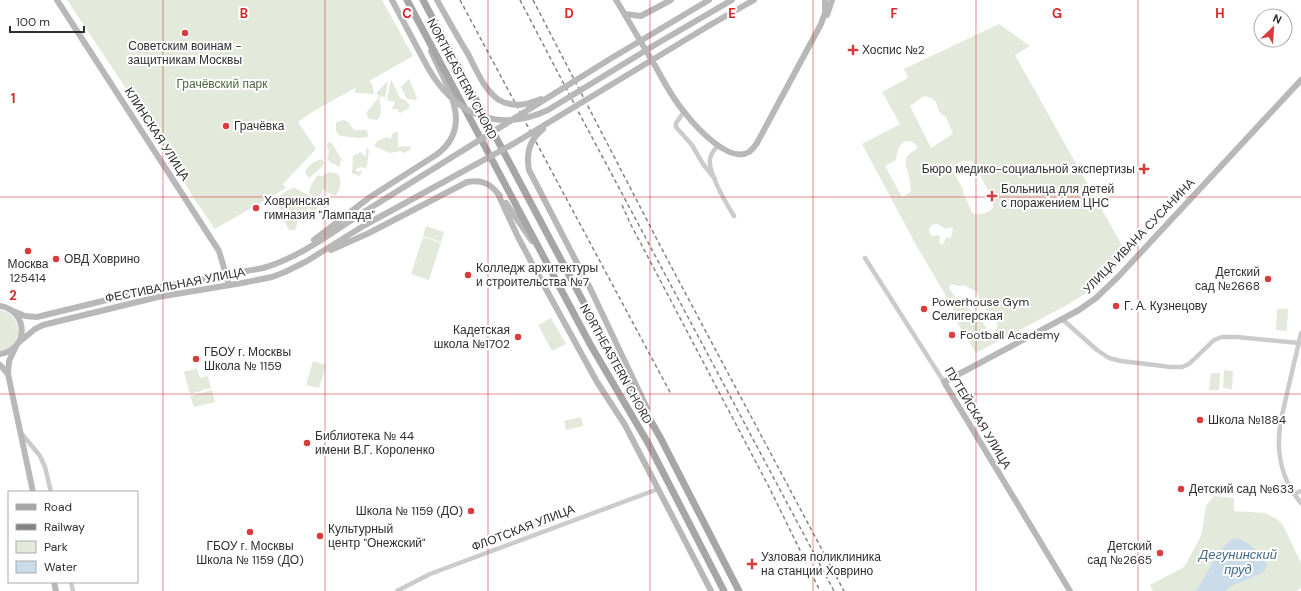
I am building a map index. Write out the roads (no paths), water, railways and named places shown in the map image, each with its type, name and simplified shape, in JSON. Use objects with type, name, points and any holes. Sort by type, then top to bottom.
[{"type":"main road","name":"КЛИНСКАЯ УЛИЦА","points":[[57,0],[219,251],[229,285]]},
{"type":"main road","points":[[392,0],[427,66],[437,82],[450,97],[467,109],[478,114],[495,119],[511,120],[531,117],[548,110],[732,0]]},
{"type":"main road","name":"NORTHEASTERN CHORD","points":[[407,0],[590,344],[648,443],[724,591]]},
{"type":"main road","name":"NORTHEASTERN CHORD","points":[[423,0],[602,337],[660,437],[739,591]]},
{"type":"main road","points":[[437,0],[483,81],[495,97],[510,104],[522,105],[534,102],[559,91]]},
{"type":"main road","points":[[616,0],[669,90],[684,112],[705,135],[729,152],[735,154],[745,154],[753,148],[827,16],[832,0]]},
{"type":"main road","points":[[625,14],[641,16],[671,0]]},
{"type":"main road","points":[[289,258],[709,0]]},
{"type":"main road","points":[[315,256],[365,225],[497,152],[754,0]]},
{"type":"main road","points":[[819,28],[825,13],[825,0]]},
{"type":"main road","points":[[289,258],[355,208],[436,155],[452,140],[456,131],[457,118],[450,94],[414,14]]},
{"type":"main road","name":"УЛИЦА ИВАНА СУСАНИНА","points":[[944,382],[1062,319],[1091,302],[1110,286],[1301,80]]},
{"type":"main road","points":[[564,112],[538,132],[532,141],[528,157],[529,170],[608,323],[660,437]]},
{"type":"main road","points":[[315,256],[369,233],[453,188],[467,182],[478,181],[492,186],[535,246],[560,286]]},
{"type":"main road","points":[[498,194],[518,237],[556,308],[597,382],[625,425],[711,591]]},
{"type":"main road","name":"ФЕСТИВАЛЬНАЯ УЛИЦА","points":[[0,354],[9,352],[36,329],[42,326],[158,297],[272,277],[285,272],[315,256]]},
{"type":"main road","name":"ФЕСТИВАЛЬНАЯ УЛИЦА","points":[[13,311],[25,316],[37,317],[156,288],[272,266],[289,258]]},
{"type":"main road","points":[[0,300],[18,316],[22,325],[22,332],[9,361],[8,374],[33,491]]},
{"type":"main road","points":[[0,306],[8,307]]},
{"type":"main road","points":[[0,365],[8,374]]},
{"type":"main road","name":"ПУТЕЙСКАЯ УЛИЦА","points":[[944,382],[1070,591]]},
{"type":"street","points":[[684,112],[676,123],[676,127],[692,145],[703,164],[715,179],[734,216]]},
{"type":"street","points":[[715,179],[710,159],[718,145]]},
{"type":"street","name":"ПУТЕЙСКАЯ УЛИЦА","points":[[865,258],[944,382]]},
{"type":"street","points":[[1062,319],[1097,350],[1109,358],[1121,361],[1171,367],[1182,367],[1189,364],[1214,340],[1222,337],[1299,343]]},
{"type":"street","points":[[1301,333],[1279,428],[1278,443],[1279,457],[1287,483],[1301,503]]},
{"type":"street","points":[[19,429],[29,444],[40,456],[45,467],[51,491]]},
{"type":"street","name":"ФЛОТСКАЯ УЛИЦА","points":[[397,591],[430,574],[658,489]]},
{"type":"street","points":[[1294,494],[1301,491]]},
{"type":"water","name":"Дегунинский пруд","points":[[1237,538],[1250,545],[1263,558],[1267,565],[1264,572],[1231,586],[1225,591],[1196,591],[1220,552],[1231,540]]},
{"type":"railway","points":[[460,0],[671,394]]},
{"type":"railway","points":[[520,0],[834,591]]},
{"type":"railway","points":[[533,0],[664,253],[844,591]]},
{"type":"railway","points":[[622,205],[630,223],[769,487],[820,591]]},
{"type":"place","name":"Советским воинам - защитникам Москвы","points":[[185,33]]},
{"type":"place","name":"Хоспис №2","points":[[853,50]]},
{"type":"place","name":"Грачёвка","points":[[226,126]]},
{"type":"place","name":"Бюро медико-социальной экспертизы","points":[[1144,169]]},
{"type":"place","name":"Больница для детей с поражением ЦНС","points":[[992,196]]},
{"type":"place","name":"Ховринская гимназия \"Лампада\"","points":[[256,208]]},
{"type":"place","name":"Москва 125414","points":[[28,251]]},
{"type":"place","name":"ОВД Ховрино","points":[[56,259]]},
{"type":"place","name":"Колледж архитектуры и строительства №7","points":[[468,275]]},
{"type":"place","name":"Детский сад №2668","points":[[1268,279]]},
{"type":"place","name":"Г. А. Кузнецову","points":[[1116,306]]},
{"type":"place","name":"Powerhouse Gym Селигерская","points":[[924,309]]},
{"type":"place","name":"Football Academy","points":[[952,335]]},
{"type":"place","name":"Кадетская школа №1702","points":[[518,337]]},
{"type":"place","name":"ГБОУ г. Москвы Школа № 1159","points":[[196,359]]},
{"type":"place","name":"Школа №1884","points":[[1200,420]]},
{"type":"place","name":"Библиотека № 44 имени В.Г. Короленко","points":[[307,443]]},
{"type":"place","name":"Детский сад №633","points":[[1181,489]]},
{"type":"place","name":"Школа № 1159 (ДО)","points":[[471,511]]},
{"type":"place","name":"ГБОУ г. Москвы Школа № 1159 (ДО)","points":[[250,532]]},
{"type":"place","name":"Культурный центр \"Онежский\"","points":[[320,536]]},
{"type":"place","name":"Детский сад №2665","points":[[1160,553]]},
{"type":"place","name":"Узловая поликлиника на станции Ховрино","points":[[752,564]]},
{"type":"park label","name":"Грачёвский парк","points":[[222,84]]}]
